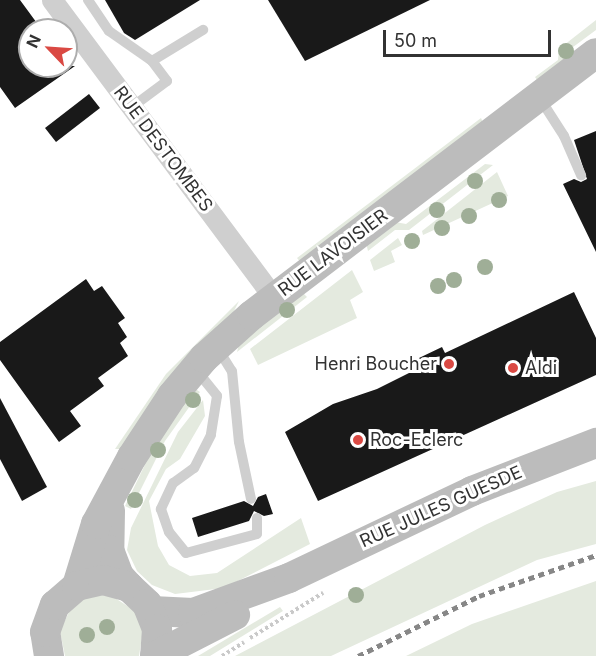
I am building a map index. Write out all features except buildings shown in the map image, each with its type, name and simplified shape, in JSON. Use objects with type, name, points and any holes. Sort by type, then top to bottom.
[{"type":"street","name":"RUE DESTOMBES","points":[[52,0],[274,298]]},
{"type":"street","name":"RUE LAVOISIER","points":[[77,586],[96,524],[151,426],[195,368],[216,346],[274,298],[596,53]]},
{"type":"street","name":"RUE JULES GUESDE","points":[[152,611],[170,615],[193,613],[289,578],[472,491],[596,443]]},
{"type":"street","name":"RUE LAVOISIER","points":[[115,493],[107,541],[115,569],[152,611]]},
{"type":"street","name":"RUE JULES GUESDE","points":[[155,656],[236,614],[289,578]]},
{"type":"street","points":[[49,656],[45,632],[51,613],[61,597],[77,586],[103,580],[129,587]]},
{"type":"street","points":[[152,611],[158,638],[155,656]]},
{"type":"lane","points":[[88,0],[109,31],[152,61],[167,81],[132,107]]},
{"type":"lane","points":[[152,61],[203,30]]},
{"type":"lane","points":[[539,97],[564,136],[581,175]]},
{"type":"lane","points":[[216,346],[232,371],[239,442],[251,499]]},
{"type":"lane","points":[[195,368],[218,396],[212,435],[194,468],[173,483],[160,509],[169,532],[186,553],[256,534],[257,518]]},
{"type":"shaded area","points":[[596,20],[596,30],[565,53],[565,63],[537,80],[535,77],[558,60],[559,49]]},
{"type":"shaded area","points":[[481,118],[484,125],[301,263],[297,258]]},
{"type":"shaded area","points":[[485,164],[493,165],[409,230],[395,230],[368,251],[366,243],[395,222],[406,224]]},
{"type":"shaded area","points":[[497,172],[508,196],[423,235],[422,231]]},
{"type":"shaded area","points":[[398,238],[402,245],[391,251],[395,262],[374,271],[370,260]]},
{"type":"shaded area","points":[[352,270],[363,292],[350,300],[357,318],[258,365],[250,349]]},
{"type":"shaded area","points":[[302,292],[307,297],[237,352],[240,340]]},
{"type":"shaded area","points":[[239,301],[233,313],[123,449],[115,449],[166,374]]},
{"type":"shaded area","points":[[194,388],[200,392],[165,441],[131,509],[125,506],[155,444]]},
{"type":"shaded area","points":[[203,400],[205,416],[180,459],[166,469],[149,501],[158,546],[169,565],[190,576],[217,573],[301,518],[310,544],[224,588],[175,594],[152,585],[137,571],[127,550],[131,528],[178,432]]},
{"type":"shaded area","points":[[596,481],[596,544],[537,560],[331,656],[235,656],[485,525],[557,492]]},
{"type":"shaded area","points":[[596,581],[596,656],[406,656],[472,624]]},
{"type":"shaded area","points":[[98,595],[112,596],[135,611],[143,630],[139,656],[65,656],[60,631],[69,612],[84,599]]},
{"type":"shaded area","points":[[280,607],[283,611],[210,656],[198,656]]},
{"type":"railway","points":[[358,656],[479,596],[596,555]]},
{"type":"place","name":"Henri Boucher","points":[[449,364]]},
{"type":"place","name":"Aldi","points":[[513,368]]},
{"type":"place","name":"Roc-Eclerc","points":[[358,440]]}]
